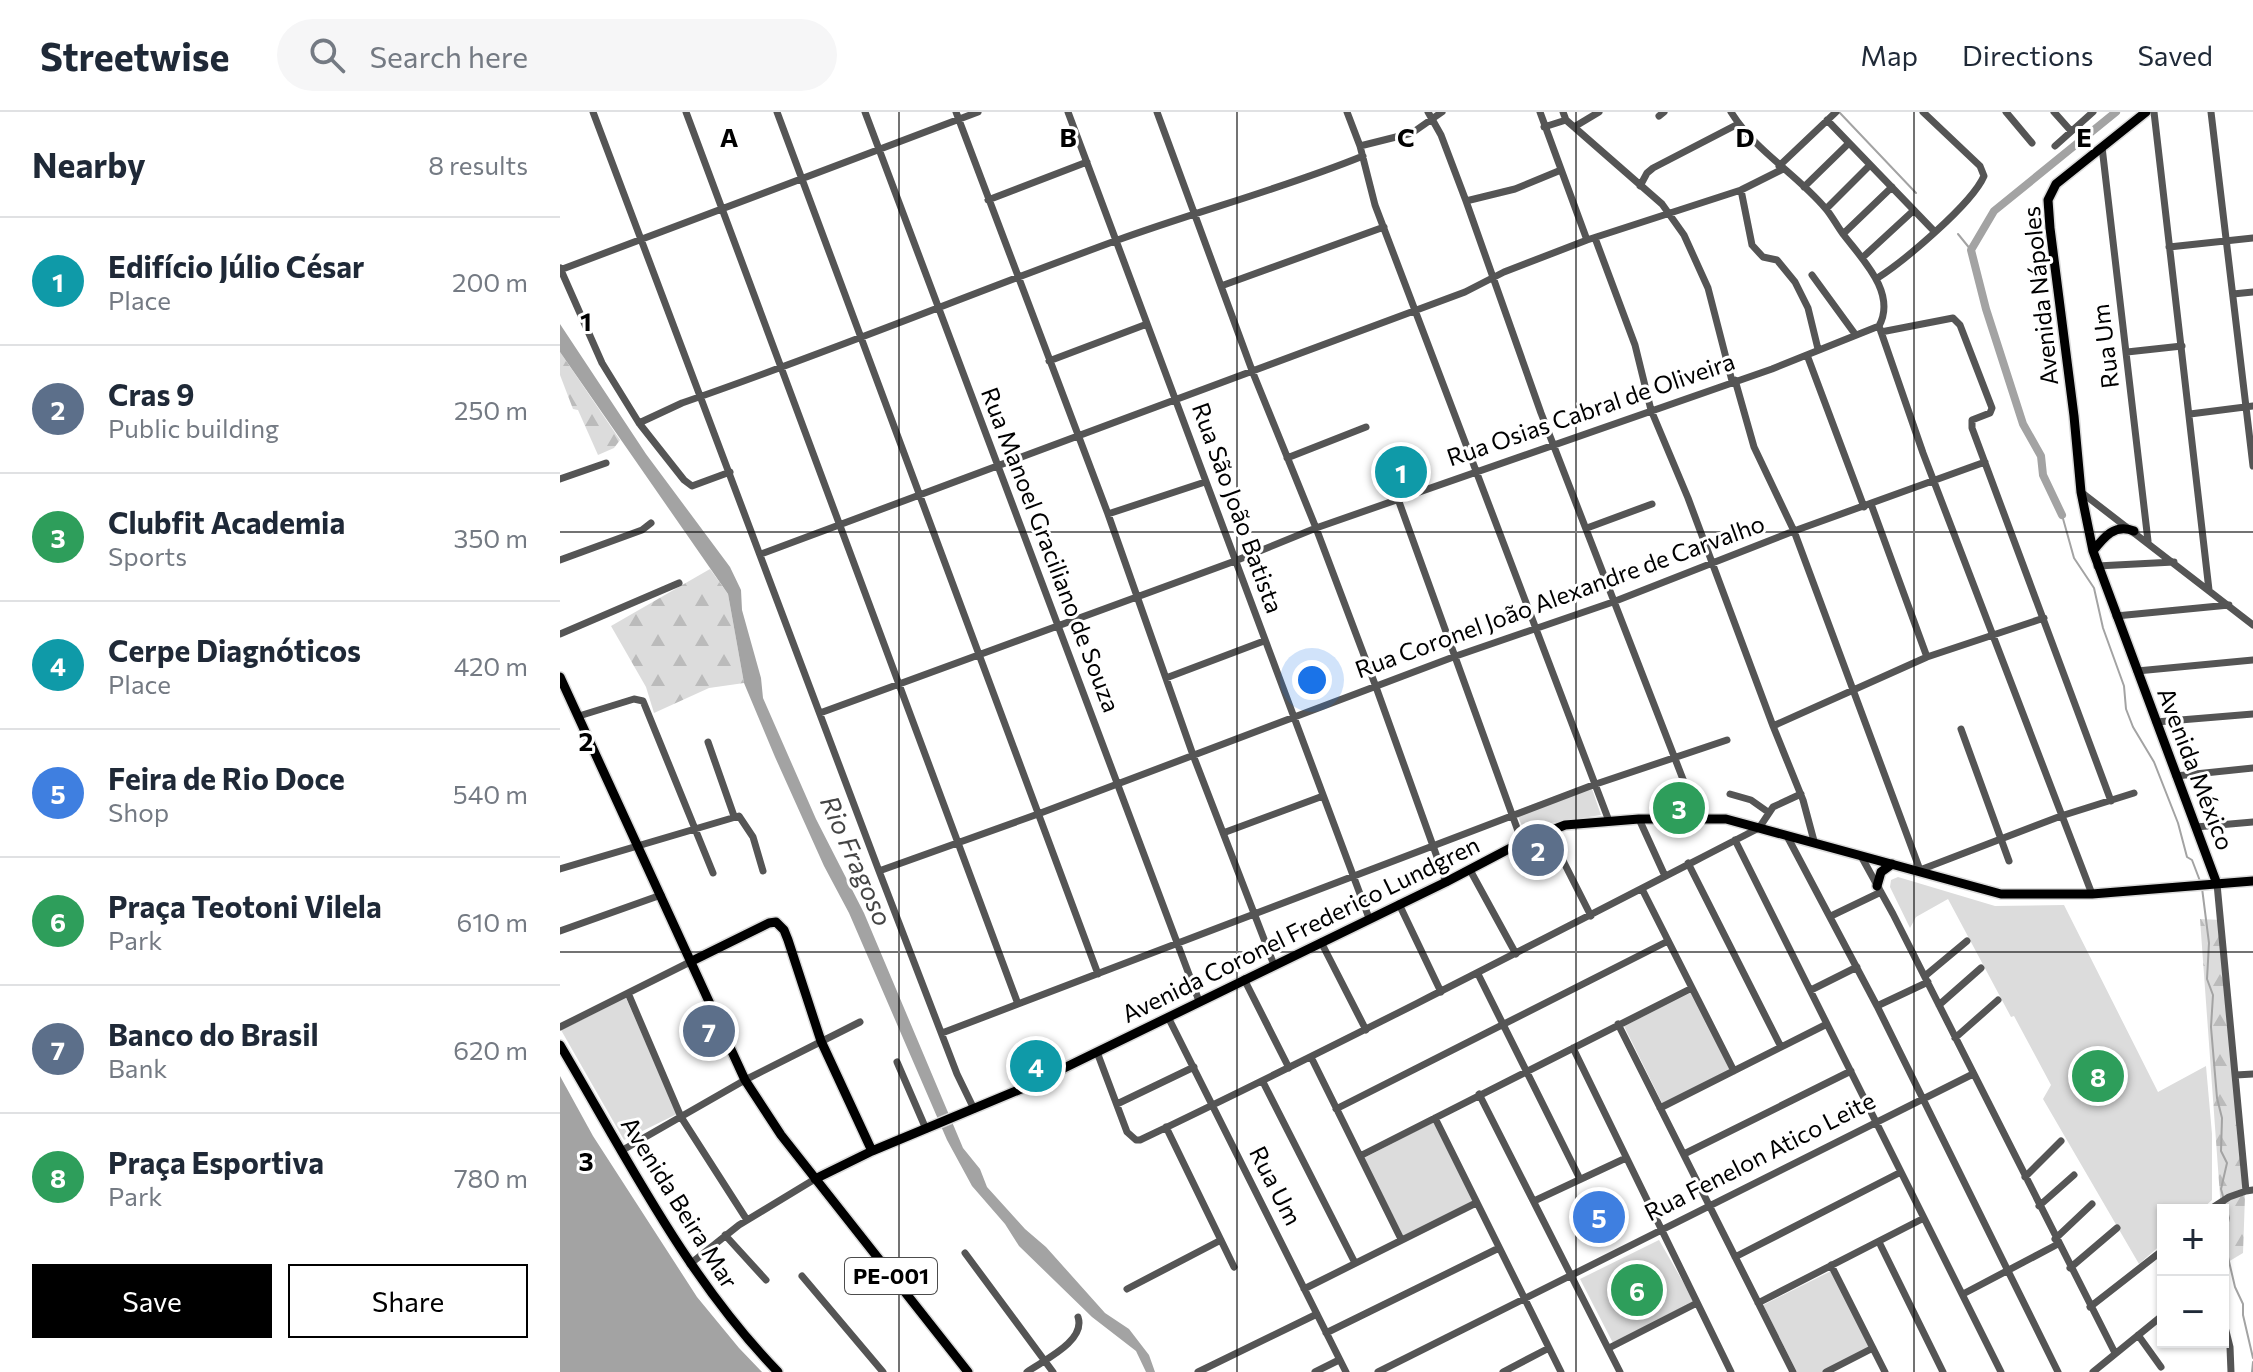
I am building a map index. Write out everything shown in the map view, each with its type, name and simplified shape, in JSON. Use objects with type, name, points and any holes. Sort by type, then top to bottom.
[{"type":"main road","name":"Avenida Nápoles","points":[[2079,473],[2048,200],[2056,184],[2146,112]]},
{"type":"main road","name":"Avenida México","points":[[2079,473],[2097,566],[2196,827],[2213,884]]},
{"type":"main road","points":[[2093,551],[2113,531],[2125,527],[2134,531]]},
{"type":"main road","name":"PE-001","points":[[560,677],[745,1080],[781,1135],[968,1372]]},
{"type":"main road","name":"Avenida Coronel Frederico Lundgren","points":[[815,1179],[1097,1052],[1522,842],[1565,825],[1639,819],[1726,819],[2001,894],[2092,894],[2253,881]]},
{"type":"main road","points":[[1879,889],[1881,872],[1892,864]]},
{"type":"main road","points":[[692,961],[776,922],[784,930],[821,1041],[872,1151]]},
{"type":"main road","name":"Avenida Beira Mar","points":[[560,1045],[690,1264],[740,1331],[778,1372]]},
{"type":"street","points":[[593,112],[879,871],[957,1074],[974,1109]]},
{"type":"street","points":[[686,112],[1018,1004]]},
{"type":"street","points":[[777,112],[1098,974]]},
{"type":"street","name":"Rua Manoel Graciliano de Souza","points":[[865,112],[1199,1001]]},
{"type":"street","points":[[730,472],[692,486],[684,480],[639,423],[602,363],[560,269],[879,149],[957,116],[978,112]]},
{"type":"street","name":"Rua São João Batista","points":[[1068,112],[1369,918]]},
{"type":"street","points":[[1157,112],[1253,373],[1376,687],[1446,882]]},
{"type":"street","points":[[1347,112],[1384,227],[1609,821]]},
{"type":"street","points":[[1360,146],[1412,133],[1430,115],[1442,112]]},
{"type":"street","points":[[1540,112],[1561,170],[1635,345],[1651,410],[1688,498],[1801,794],[1814,841]]},
{"type":"street","points":[[1574,127],[1599,112]]},
{"type":"street","points":[[1731,112],[1738,124],[1781,168],[1826,209],[1876,279],[1884,304],[1880,329],[1933,479],[2092,894]]},
{"type":"street","points":[[761,554],[1253,373],[1465,292],[1492,277],[1591,239],[1741,190],[1781,168],[1836,112]]},
{"type":"street","points":[[1876,279],[1967,200],[1984,176],[1980,166],[1923,112]]},
{"type":"street","points":[[2006,112],[2032,143]]},
{"type":"street","points":[[2054,112],[2071,131]]},
{"type":"street","points":[[2055,146],[2093,112]]},
{"type":"street","points":[[2154,112],[2209,590]]},
{"type":"street","points":[[2211,112],[2242,381],[2250,406],[2253,466]]},
{"type":"street","points":[[1430,115],[1466,201],[1554,446],[1698,818]]},
{"type":"street","points":[[957,116],[1108,514],[1193,755],[1274,965]]},
{"type":"street","points":[[1544,127],[1564,116],[1662,204],[1688,242],[1708,288],[1754,447],[1794,531],[1920,870],[2061,816],[2134,793]]},
{"type":"street","points":[[1827,120],[1934,231]]},
{"type":"street","points":[[1640,186],[1653,168],[1738,124]]},
{"type":"street","points":[[1804,187],[1848,144]]},
{"type":"street","name":"Rua Um","points":[[2102,147],[2148,541]]},
{"type":"street","points":[[639,423],[701,396],[1017,277],[1195,212],[1287,185],[1363,156]]},
{"type":"street","points":[[988,200],[1087,162]]},
{"type":"street","points":[[1826,209],[1870,165]]},
{"type":"street","points":[[1466,201],[1515,189],[1561,170]]},
{"type":"street","points":[[1843,234],[1892,187]]},
{"type":"street","points":[[1741,190],[1752,245],[1763,257],[1777,260],[1795,282],[1808,308],[1818,349]]},
{"type":"street","points":[[1862,258],[1913,211]]},
{"type":"street","points":[[1221,286],[1384,227]]},
{"type":"street","points":[[2169,247],[2253,238]]},
{"type":"street","points":[[1812,275],[1855,334]]},
{"type":"street","points":[[2233,294],[2253,292]]},
{"type":"street","name":"Rua Osias Cabral de Oliveira","points":[[820,713],[1235,561],[1316,528],[1807,355],[1855,334],[1945,319],[1958,321],[1992,408],[1990,413],[1974,419],[1972,423],[1985,462]]},
{"type":"street","points":[[1049,361],[1147,324]]},
{"type":"street","points":[[2127,352],[2182,346]]},
{"type":"street","points":[[1807,355],[1927,657]]},
{"type":"street","points":[[2241,365],[2253,364]]},
{"type":"street","points":[[2242,381],[2253,381]]},
{"type":"street","points":[[2190,414],[2250,406]]},
{"type":"street","points":[[1287,458],[1366,427]]},
{"type":"street","points":[[1985,462],[2111,801]]},
{"type":"street","name":"Rua Coronel João Alexandre de Carvalho","points":[[879,871],[1985,462]]},
{"type":"street","points":[[560,479],[606,463]]},
{"type":"street","points":[[1108,514],[1205,482]]},
{"type":"street","points":[[2081,492],[2253,625]]},
{"type":"street","points":[[1398,499],[1522,842]]},
{"type":"street","points":[[1587,528],[1652,504]]},
{"type":"street","points":[[560,560],[642,530],[651,523]]},
{"type":"street","points":[[2097,566],[2174,562]]},
{"type":"street","points":[[560,634],[679,583]]},
{"type":"street","points":[[2116,616],[2229,605]]},
{"type":"street","points":[[1773,726],[1927,657],[2044,618]]},
{"type":"street","points":[[1166,678],[1264,641]]},
{"type":"street","points":[[2137,671],[2253,660]]},
{"type":"street","points":[[579,716],[634,699],[643,701],[713,873]]},
{"type":"street","points":[[2156,722],[2253,714]]},
{"type":"street","points":[[1961,729],[2009,861]]},
{"type":"street","points":[[942,1033],[1593,785],[1727,740]]},
{"type":"street","points":[[708,742],[734,816]]},
{"type":"street","points":[[2176,776],[2253,768]]},
{"type":"street","points":[[1730,794],[1751,800],[1768,812]]},
{"type":"street","points":[[1097,1052],[1127,1132],[1140,1140],[1263,1082],[1591,916],[1759,828],[1768,812],[1801,794]]},
{"type":"street","points":[[1223,833],[1323,796]]},
{"type":"street","points":[[560,869],[739,816],[746,823],[763,871]]},
{"type":"street","points":[[1639,819],[1665,876]]},
{"type":"street","points":[[2196,827],[2253,822]]},
{"type":"street","points":[[1548,831],[1591,916]]},
{"type":"street","points":[[1787,836],[1877,1006],[2058,1372]]},
{"type":"street","points":[[1735,840],[2001,1372]]},
{"type":"street","points":[[1861,856],[2115,1353]]},
{"type":"street","points":[[1688,863],[1781,1047]]},
{"type":"street","points":[[1470,870],[1516,954]]},
{"type":"street","name":"Avenida México","points":[[2213,884],[2248,1188]]},
{"type":"street","points":[[1642,889],[1734,1071]]},
{"type":"street","points":[[1831,916],[1879,889]]},
{"type":"street","points":[[560,931],[661,895]]},
{"type":"street","points":[[1399,904],[1441,992]]},
{"type":"street","points":[[1336,1109],[1668,941]]},
{"type":"street","points":[[1877,1006],[1926,979],[1967,941]]},
{"type":"street","points":[[1321,942],[1366,1030]]},
{"type":"street","points":[[560,1027],[692,961]]},
{"type":"street","points":[[1811,990],[1857,967]]},
{"type":"street","points":[[1939,1005],[1981,968]]},
{"type":"street","points":[[1478,974],[1580,1179]]},
{"type":"street","points":[[1244,979],[1289,1068]]},
{"type":"street","points":[[1360,1156],[1692,988]]},
{"type":"street","points":[[628,993],[681,1117],[747,1220]]},
{"type":"street","points":[[1955,1038],[1998,1000]]},
{"type":"street","name":"Rua Um","points":[[1168,1017],[1346,1372]]},
{"type":"street","points":[[621,1151],[745,1080],[860,1022]]},
{"type":"street","points":[[1618,1024],[1793,1372]]},
{"type":"street","points":[[1660,1108],[1827,1024]]},
{"type":"street","points":[[1573,1048],[1731,1372]]},
{"type":"street","points":[[1311,1057],[1401,1239]]},
{"type":"street","points":[[897,1062],[930,1128]]},
{"type":"street","points":[[1117,1104],[1194,1067]]},
{"type":"street","points":[[1684,1154],[1851,1071]]},
{"type":"street","name":"Rua Fenelon Atico Leite","points":[[1378,1372],[1973,1074]]},
{"type":"street","points":[[2236,1075],[2253,1074]]},
{"type":"street","points":[[1263,1082],[1354,1261]]},
{"type":"street","points":[[1479,1094],[1620,1372]]},
{"type":"street","points":[[1435,1118],[1561,1372]]},
{"type":"street","points":[[1166,1127],[1234,1267]]},
{"type":"street","points":[[2025,1177],[2061,1141]]},
{"type":"street","points":[[1534,1201],[1626,1158]]},
{"type":"street","points":[[1735,1257],[1901,1172]]},
{"type":"street","points":[[2039,1206],[2074,1175]]},
{"type":"street","name":"Avenida Coronel Frederico Lundgren","points":[[690,1264],[747,1220],[815,1179]]},
{"type":"street","points":[[2217,1204],[2248,1188]]},
{"type":"street","points":[[1304,1289],[1354,1261],[1476,1203]]},
{"type":"street","points":[[1963,1294],[2057,1241],[2092,1204]]},
{"type":"street","points":[[1758,1303],[1924,1218]]},
{"type":"street","points":[[2070,1268],[2117,1228]]},
{"type":"street","points":[[725,1235],[766,1280]]},
{"type":"street","points":[[1127,1289],[1221,1240]]},
{"type":"street","points":[[1879,1242],[1943,1372]]},
{"type":"street","points":[[1326,1333],[1499,1248]]},
{"type":"street","points":[[965,1253],[1053,1372]]},
{"type":"street","points":[[2090,1307],[2157,1255]]},
{"type":"street","points":[[1831,1265],[1885,1372]]},
{"type":"street","points":[[802,1276],[883,1372]]},
{"type":"street","points":[[1609,1348],[1697,1303]]},
{"type":"street","points":[[1198,1372],[1317,1314]]},
{"type":"street","points":[[1027,1372],[1076,1336],[1080,1324],[1078,1317]]},
{"type":"street","points":[[2093,1372],[2157,1320]]},
{"type":"street","points":[[2138,1335],[2161,1367]]},
{"type":"street","points":[[2229,1343],[2231,1372]]},
{"type":"street","points":[[1503,1372],[1549,1348]]},
{"type":"street","points":[[1826,1372],[1873,1348]]},
{"type":"street","points":[[1315,1372],[1339,1360]]},
{"type":"green space","points":[[560,352],[620,440],[614,448],[598,455],[578,410],[573,409],[560,375]]},
{"type":"green space","points":[[710,569],[728,594],[744,683],[709,688],[654,713],[646,687],[611,626]]},
{"type":"green space","points":[[1590,783],[1601,815],[1551,823],[1526,834],[1515,811]]},
{"type":"green space","points":[[1898,877],[1995,906],[2064,905],[2158,1092],[2206,1066],[2212,1134],[2212,1200],[2208,1204],[2157,1204],[2157,1248],[2139,1264],[2043,1099],[2051,1085],[1948,899],[1916,917],[1910,928],[1890,887],[1891,880]]},
{"type":"green space","points":[[2200,919],[2221,920],[2245,1196],[2243,1253],[2229,1261],[2229,1204],[2221,1204]]},
{"type":"green space","points":[[1692,992],[1732,1071],[1663,1105],[1624,1026]]},
{"type":"green space","points":[[626,998],[677,1114],[624,1140],[561,1030]]},
{"type":"green space","points":[[1434,1122],[1474,1202],[1404,1237],[1364,1158]]},
{"type":"green space","points":[[1659,1240],[1694,1301],[1613,1343],[1580,1279]]},
{"type":"green space","points":[[1831,1271],[1870,1349],[1822,1372],[1797,1372],[1763,1305]]},
{"type":"shaded area","points":[[560,324],[646,454],[730,567],[741,590],[742,610],[761,678],[763,698],[816,819],[864,913],[963,1148],[980,1169],[987,1187],[1025,1229],[1046,1247],[1105,1313],[1129,1329],[1149,1355],[1155,1372],[1146,1372],[1136,1351],[1092,1317],[1019,1246],[1005,1224],[972,1186],[947,1140],[849,913],[824,866],[744,683],[728,594],[560,352]]},
{"type":"shaded area","points":[[560,1076],[593,1136],[697,1297],[762,1372],[560,1372]]},
{"type":"waterway","points":[[2062,515],[2043,475],[2041,456],[2023,424],[1986,309],[1971,250],[1994,211],[2116,112]]},
{"type":"waterway","points":[[1840,113],[1916,193]]},
{"type":"waterway","points":[[1958,234],[1971,250]]},
{"type":"waterway","points":[[2062,515],[2074,558],[2094,588],[2103,628],[2124,686],[2126,709],[2154,762],[2178,823],[2187,857],[2192,860],[2200,881]]},
{"type":"waterway","points":[[2202,888],[2209,943],[2207,979],[2213,995],[2211,1027],[2217,1098],[2222,1118],[2221,1151],[2227,1163],[2221,1189],[2229,1218],[2224,1240],[2235,1287],[2243,1304],[2253,1358]]},
{"type":"waterway","points":[[2252,1372],[2253,1362]]},
{"type":"place","name":"Edifício Júlio César","points":[[1401,472]]},
{"type":"place","name":"Clubfit Academia","points":[[1679,808]]},
{"type":"place","name":"Cras 9","points":[[1538,850]]},
{"type":"place","name":"Banco do Brasil","points":[[709,1031]]},
{"type":"place","name":"Cerpe Diagnóticos","points":[[1036,1066]]},
{"type":"place","name":"Praça Esportiva","points":[[2098,1076]]},
{"type":"place","name":"Feira de Rio Doce","points":[[1599,1217]]},
{"type":"place","name":"Praça Teotoni Vilela","points":[[1637,1290]]},
{"type":"water label","name":"Rio Fragoso","points":[[856,861]]}]
